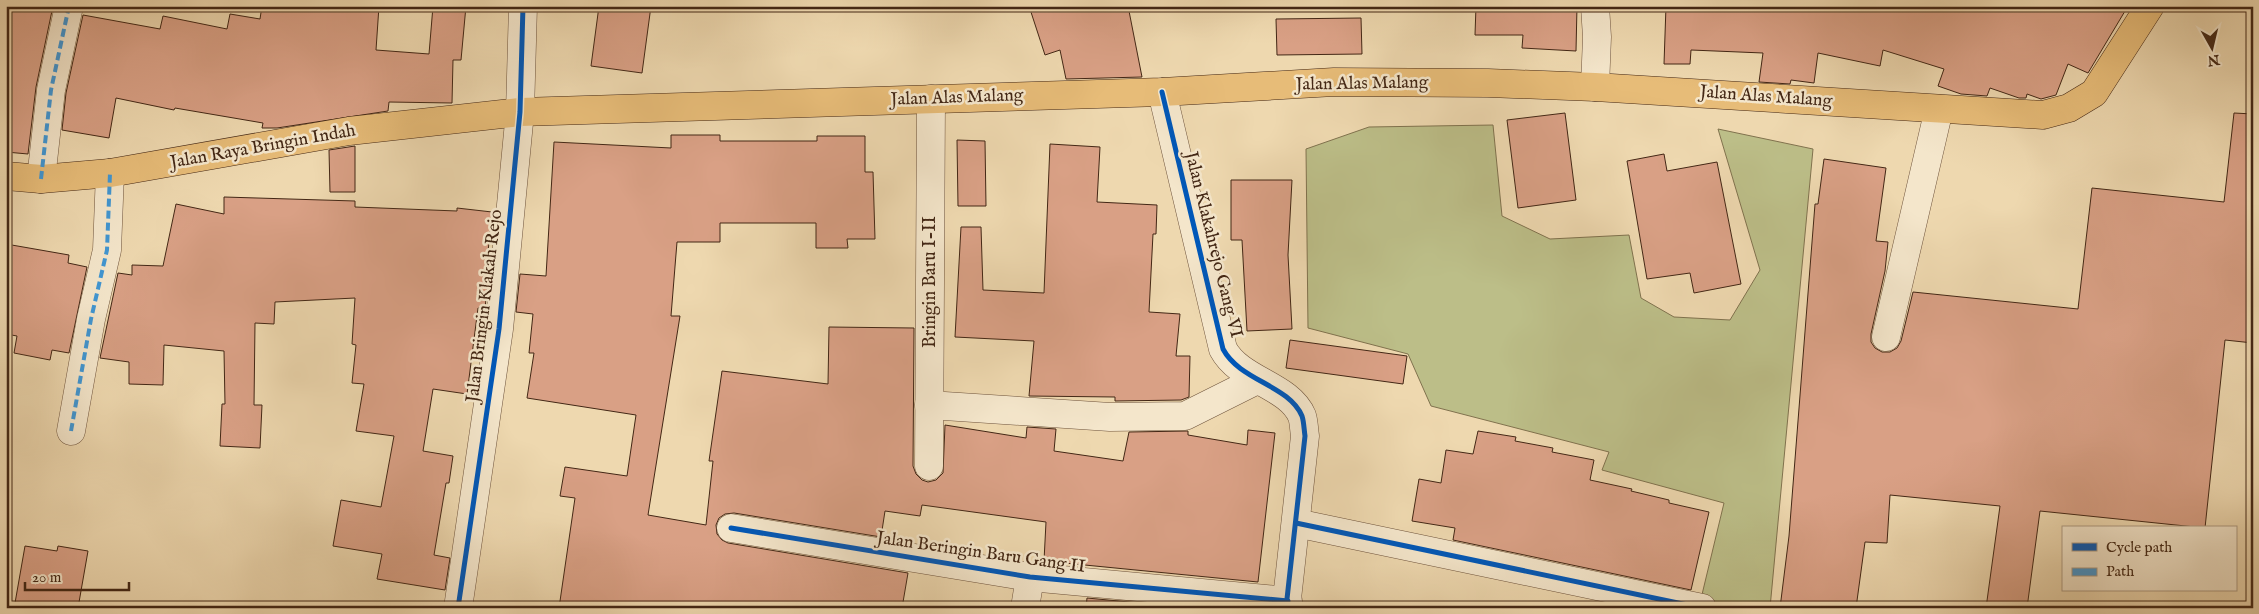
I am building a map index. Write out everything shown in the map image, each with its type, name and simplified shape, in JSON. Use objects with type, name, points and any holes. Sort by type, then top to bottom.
[{"type":"main road","name":"Jalan Alas Malang","points":[[520,112],[1162,92],[1334,82],[1488,83],[1595,87],[2043,115],[2069,108],[2094,92],[2150,6]]},
{"type":"main road","name":"Jalan Raya Bringin Indah","points":[[6,176],[41,179],[110,173],[349,131],[520,112]]},
{"type":"street","points":[[41,179],[51,90],[69,6]]},
{"type":"street","name":"Jalan Bringin Klakah Rejo","points":[[458,608],[499,329],[520,112],[523,6]]},
{"type":"street","points":[[1595,6],[1597,37],[1595,87]]},
{"type":"street","name":"Jalan Klakahrejo Gang VI","points":[[1162,92],[1223,349],[1235,364],[1257,380],[1287,396],[1301,415],[1305,436],[1287,605]]},
{"type":"street","name":"Bringin Baru I-II","points":[[929,466],[931,99]]},
{"type":"street","points":[[1886,337],[1939,108]]},
{"type":"street","points":[[71,431],[91,318],[107,250],[110,173]]},
{"type":"street","points":[[929,405],[1110,417],[1174,417],[1185,416],[1257,380]]},
{"type":"street","points":[[1296,523],[1702,608]]},
{"type":"street","name":"Jalan Beringin Baru Gang II","points":[[731,528],[1030,577],[1287,605]]},
{"type":"street","name":"Jalan Beringin Baru Gang II","points":[[1024,608],[1030,577]]},
{"type":"green space","points":[[1493,125],[1502,216],[1550,239],[1629,235],[1641,298],[1674,317],[1730,320],[1760,270],[1718,129],[1813,149],[1770,608],[1699,607],[1724,503],[1602,470],[1609,452],[1431,406],[1408,354],[1308,328],[1306,149],[1369,127]]},
{"type":"building","points":[[6,6],[53,6],[36,87],[28,154],[6,152]]},
{"type":"building","points":[[262,6],[379,6],[376,50],[429,54],[433,6],[466,6],[461,60],[453,60],[452,103],[389,102],[388,111],[277,128],[262,128],[263,123],[175,108],[174,110],[116,98],[109,138],[62,130],[66,93],[83,15],[160,29],[163,16],[227,29],[230,14],[260,19]]},
{"type":"building","points":[[599,6],[651,6],[642,73],[591,66]]},
{"type":"building","points":[[1029,6],[1128,6],[1142,77],[1066,79],[1060,50],[1045,55]]},
{"type":"building","points":[[1476,6],[1577,6],[1576,51],[1522,48],[1523,35],[1475,35]]},
{"type":"building","points":[[1666,6],[2128,6],[2088,73],[2068,64],[2056,95],[2041,99],[2027,94],[2026,98],[2019,98],[1990,88],[1987,96],[1961,94],[1938,86],[1944,69],[1883,50],[1880,66],[1818,53],[1814,83],[1791,80],[1790,84],[1759,82],[1763,53],[1691,50],[1690,64],[1664,64]]},
{"type":"building","points":[[1361,18],[1362,54],[1277,55],[1276,19]]},
{"type":"building","points":[[1565,113],[1576,200],[1518,208],[1507,120]]},
{"type":"building","points":[[2234,113],[2253,114],[2253,343],[2225,340],[2205,526],[2186,526],[2040,511],[2027,608],[1986,608],[2000,506],[1890,495],[1887,543],[1865,542],[1856,608],[1780,608],[1789,536],[1815,204],[1818,204],[1824,159],[1886,168],[1876,241],[1888,242],[1885,271],[1871,334],[1871,342],[1875,348],[1882,352],[1890,352],[1897,348],[1901,341],[1913,292],[2078,309],[2092,188],[2224,202]]},
{"type":"building","points":[[671,135],[720,135],[720,141],[817,141],[817,136],[865,136],[865,172],[873,172],[875,239],[847,239],[848,248],[816,248],[816,223],[720,223],[720,242],[677,242],[671,316],[680,316],[648,515],[706,525],[713,461],[709,461],[722,371],[828,384],[829,327],[914,328],[913,466],[916,474],[922,480],[928,482],[936,480],[943,473],[945,425],[1026,438],[1027,427],[1056,429],[1054,451],[1123,461],[1129,432],[1188,431],[1188,435],[1247,445],[1248,430],[1275,433],[1258,582],[1044,561],[1046,522],[922,505],[920,516],[885,511],[881,537],[734,513],[725,514],[719,518],[716,525],[717,534],[728,543],[908,573],[902,608],[559,608],[575,498],[560,496],[565,467],[627,476],[636,415],[527,398],[534,353],[529,353],[533,314],[516,312],[520,274],[546,276],[554,142],[671,148]]},
{"type":"building","points":[[957,140],[985,141],[986,206],[958,206]]},
{"type":"building","points":[[1050,144],[1100,147],[1097,202],[1157,205],[1156,234],[1153,234],[1149,312],[1180,314],[1176,356],[1190,356],[1189,397],[1181,400],[1115,401],[1115,397],[1029,396],[1034,341],[955,337],[961,227],[981,227],[983,290],[1044,293]]},
{"type":"building","points":[[355,146],[355,192],[330,192],[329,150]]},
{"type":"building","points":[[1664,154],[1667,171],[1717,162],[1741,284],[1694,293],[1690,273],[1647,279],[1627,161]]},
{"type":"building","points":[[1231,180],[1292,180],[1288,255],[1292,329],[1247,331],[1242,240],[1231,240]]},
{"type":"building","points":[[224,197],[355,201],[355,207],[457,211],[457,208],[492,212],[486,272],[489,272],[485,308],[478,308],[467,394],[433,389],[423,451],[453,456],[449,483],[446,483],[434,555],[450,558],[445,590],[377,579],[382,554],[333,546],[341,500],[381,507],[394,436],[356,431],[364,384],[352,383],[356,345],[352,344],[355,298],[275,302],[274,324],[255,323],[254,405],[262,405],[260,448],[220,446],[222,404],[225,404],[224,351],[164,345],[163,385],[129,384],[129,362],[100,358],[118,273],[132,275],[132,265],[163,266],[176,204],[224,214]]},
{"type":"building","points":[[6,244],[69,255],[68,263],[87,267],[69,353],[52,350],[50,360],[14,353],[17,336],[6,334]]},
{"type":"building","points":[[1290,340],[1407,356],[1403,384],[1286,368]]},
{"type":"building","points":[[1478,431],[1516,437],[1515,441],[1553,448],[1552,452],[1594,460],[1590,480],[1632,489],[1631,491],[1669,500],[1669,503],[1709,512],[1691,590],[1453,540],[1455,528],[1412,521],[1419,479],[1441,483],[1446,450],[1473,454]]},
{"type":"building","points":[[25,546],[57,551],[58,546],[88,551],[78,608],[44,608],[15,603]]},
{"type":"building","points":[[1087,598],[1192,608],[1086,608]]},
{"type":"marked path","points":[[41,179],[51,90],[69,6]]},
{"type":"marked path","points":[[71,431],[91,319],[107,250],[110,173]]},
{"type":"cycle path","points":[[458,608],[499,329],[520,112],[523,6]]},
{"type":"cycle path","points":[[1162,92],[1223,349],[1241,369],[1287,397],[1296,406],[1303,418],[1305,436],[1286,608]]},
{"type":"cycle path","points":[[1296,523],[1702,608]]},
{"type":"cycle path","points":[[731,528],[1030,577],[1288,601]]}]
